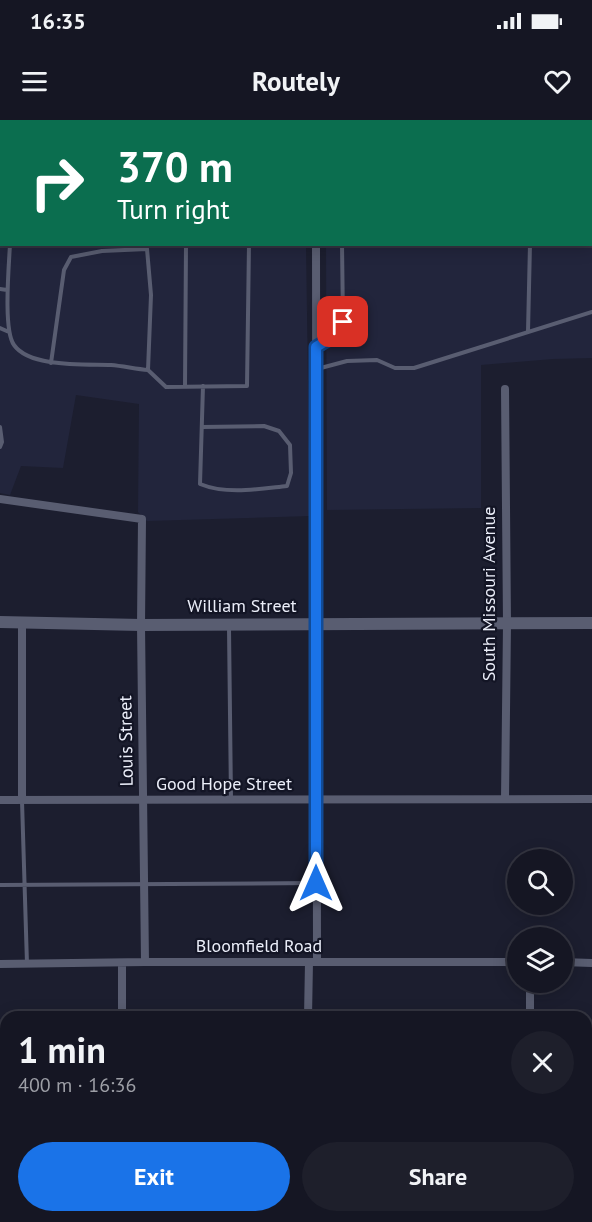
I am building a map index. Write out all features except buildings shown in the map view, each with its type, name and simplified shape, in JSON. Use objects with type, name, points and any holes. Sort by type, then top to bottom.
[{"type":"main road","name":"William Street","points":[[0,622],[141,625],[592,623]]},
{"type":"street","points":[[309,1011],[316,883],[316,246]]},
{"type":"street","name":"South Missouri Avenue","points":[[505,389],[507,624],[505,799]]},
{"type":"street","name":"Louis Street","points":[[0,499],[142,519],[145,962]]},
{"type":"street","points":[[22,622],[22,800]]},
{"type":"street","name":"Good Hope Street","points":[[0,800],[592,799]]},
{"type":"street","name":"Bloomfield Road","points":[[0,964],[507,962]]},
{"type":"street","points":[[573,962],[592,963]]},
{"type":"street","points":[[122,963],[122,1011]]},
{"type":"street","points":[[530,993],[530,1011]]},
{"type":"lane","points":[[10,246],[7,290],[9,332],[14,345],[28,357],[51,363],[114,365],[148,370],[166,387],[247,386],[249,246]]},
{"type":"lane","points":[[185,387],[186,246]]},
{"type":"lane","points":[[316,347],[336,335],[343,322],[342,246]]},
{"type":"lane","points":[[528,332],[530,246]]},
{"type":"lane","points":[[51,363],[64,270],[71,257],[102,251],[146,247],[151,295],[148,370]]},
{"type":"lane","points":[[0,289],[7,290]]},
{"type":"lane","points":[[316,369],[347,361],[377,360],[395,368],[414,368],[592,312]]},
{"type":"lane","points":[[0,328],[9,332]]},
{"type":"lane","points":[[202,427],[264,426],[279,431],[290,445],[291,473],[287,486],[253,490],[212,489],[200,484],[203,386]]},
{"type":"lane","points":[[0,427],[2,442],[0,447]]},
{"type":"lane","points":[[229,624],[231,800]]},
{"type":"lane","points":[[22,800],[27,964]]},
{"type":"lane","points":[[0,885],[316,883]]},
{"type":"shaded area","points":[[0,246],[306,246],[310,516],[147,521],[138,512],[139,404],[76,395],[63,468],[21,466],[10,495],[0,493]]},
{"type":"shaded area","points":[[326,246],[592,246],[592,358],[481,365],[481,508],[327,510]]},
{"type":"route","points":[[316,883],[316,347],[336,335],[343,322]]}]
